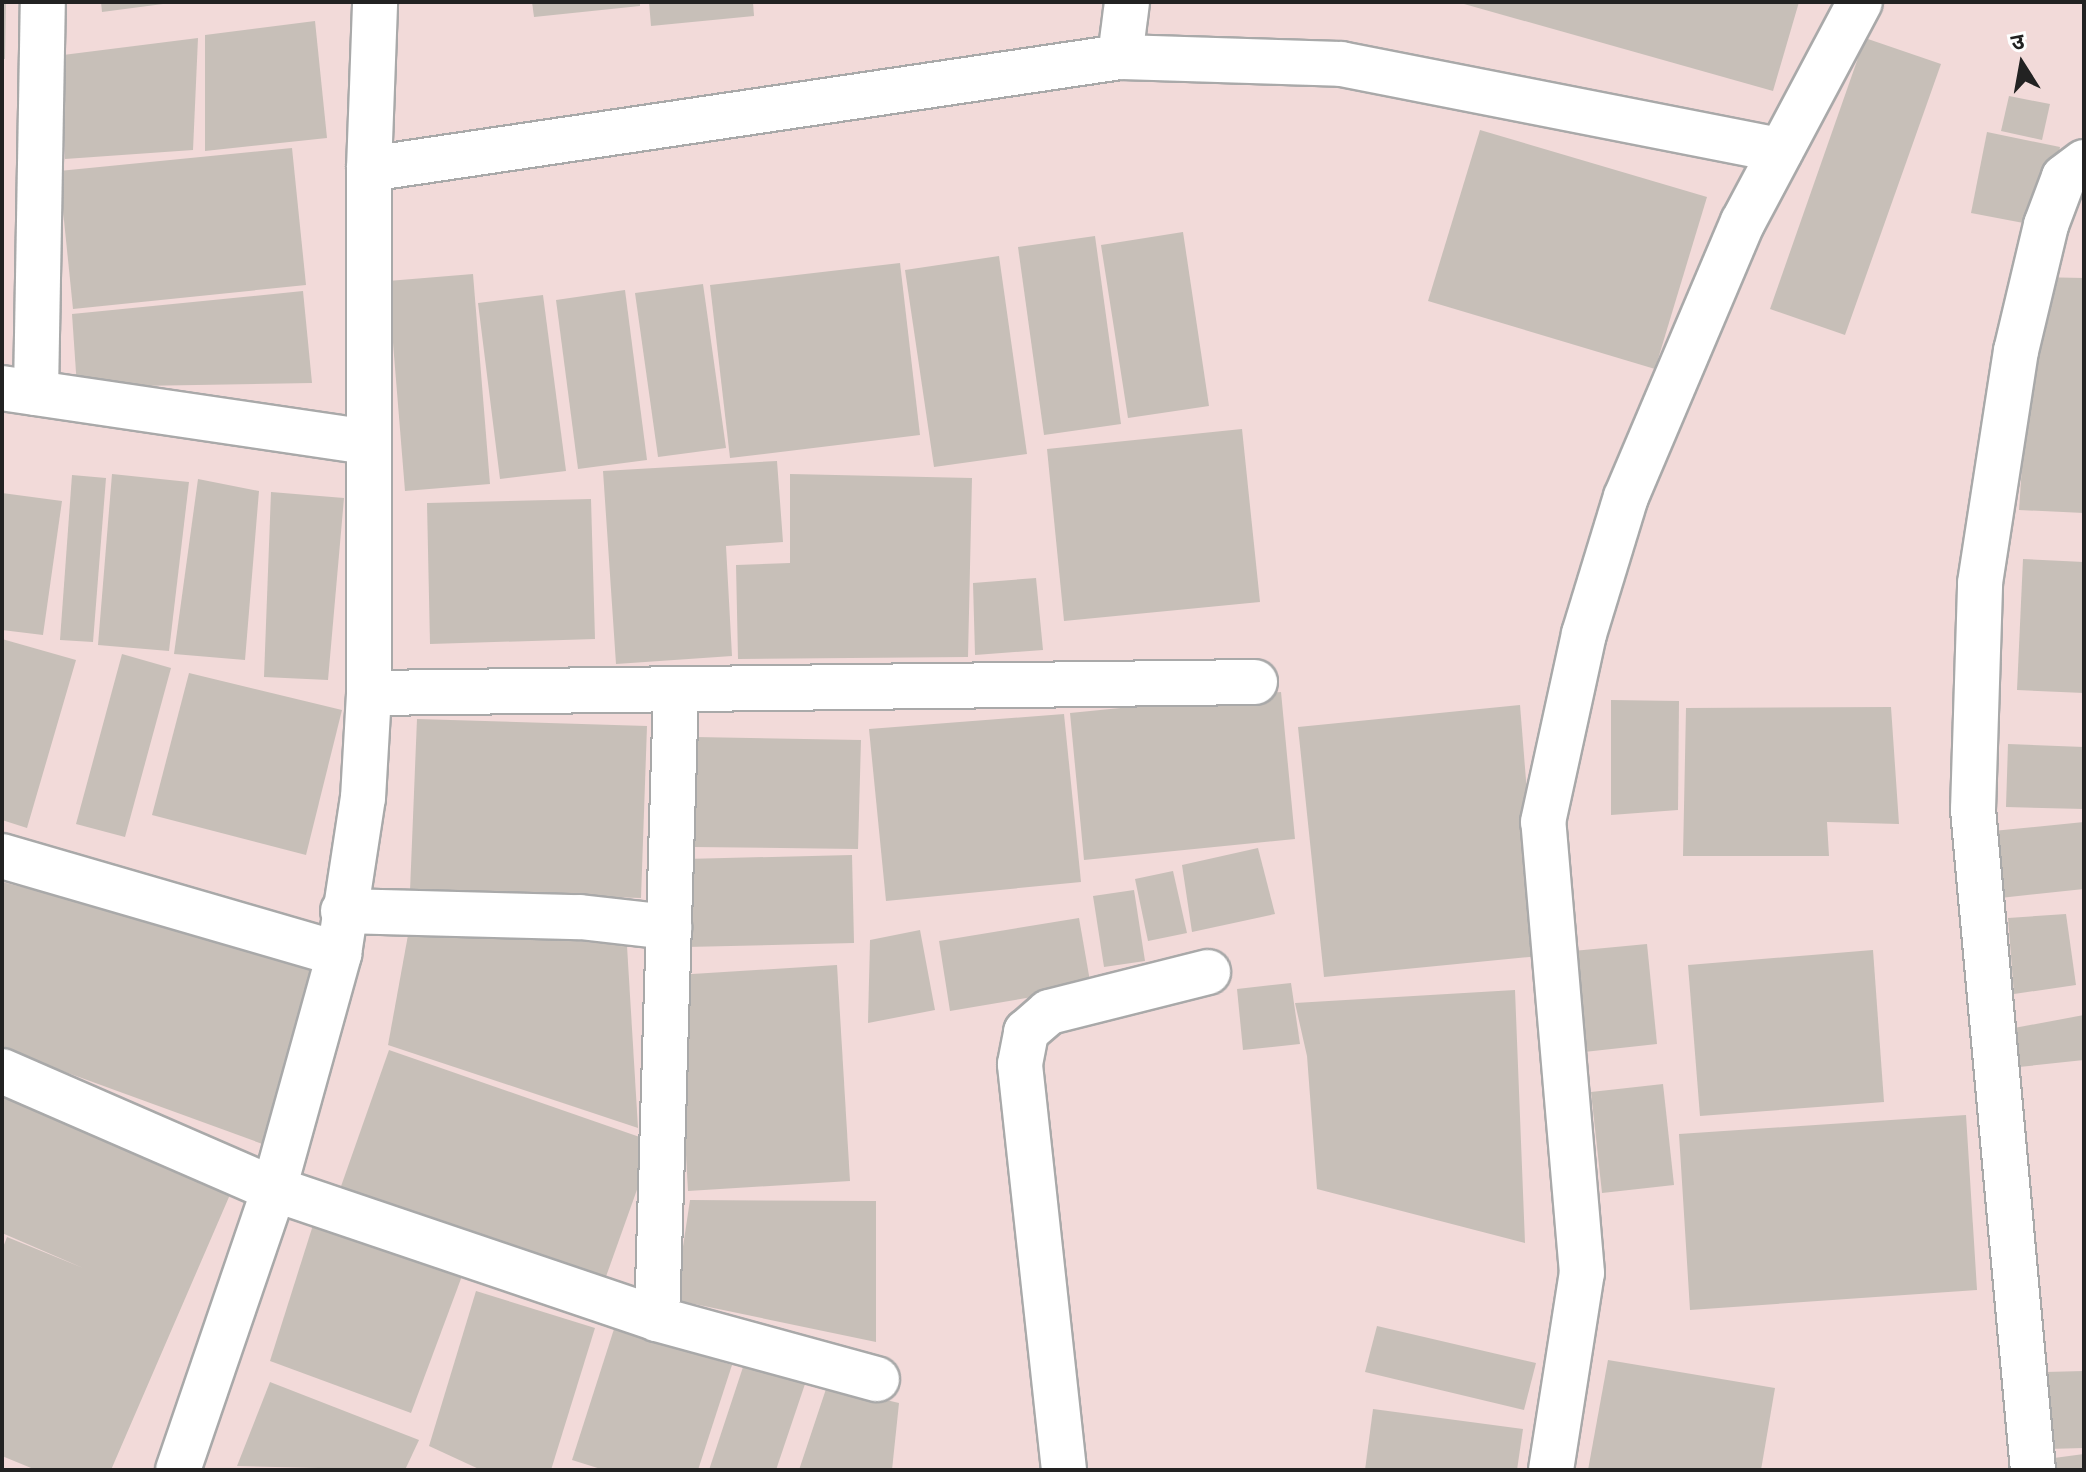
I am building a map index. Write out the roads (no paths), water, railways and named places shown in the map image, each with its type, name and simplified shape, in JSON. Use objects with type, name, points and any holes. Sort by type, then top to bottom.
[{"type":"street","points":[[43,2],[19,391],[367,442]]},
{"type":"street","points":[[178,1470],[274,1189],[339,954],[343,911],[363,798],[369,693],[369,169],[375,2]]},
{"type":"street","points":[[1120,57],[1127,2]]},
{"type":"street","points":[[1551,1470],[1582,1273],[1543,822],[1584,634],[1626,497],[1743,222],[1860,2]]},
{"type":"street","points":[[369,169],[1120,57],[1341,64],[1781,150]]},
{"type":"street","points":[[2033,1470],[1973,810],[1978,627],[1980,583],[2016,351],[2059,189],[2064,177],[2084,162]]},
{"type":"street","points":[[369,693],[1255,682]]},
{"type":"street","points":[[657,1319],[676,689]]},
{"type":"street","points":[[2,856],[339,954]]},
{"type":"street","points":[[343,911],[580,917],[669,927]]},
{"type":"street","points":[[1064,1470],[1020,1064],[1026,1032],[1049,1012],[1208,972]]},
{"type":"street","points":[[2,1071],[274,1189],[657,1319],[877,1379]]}]
